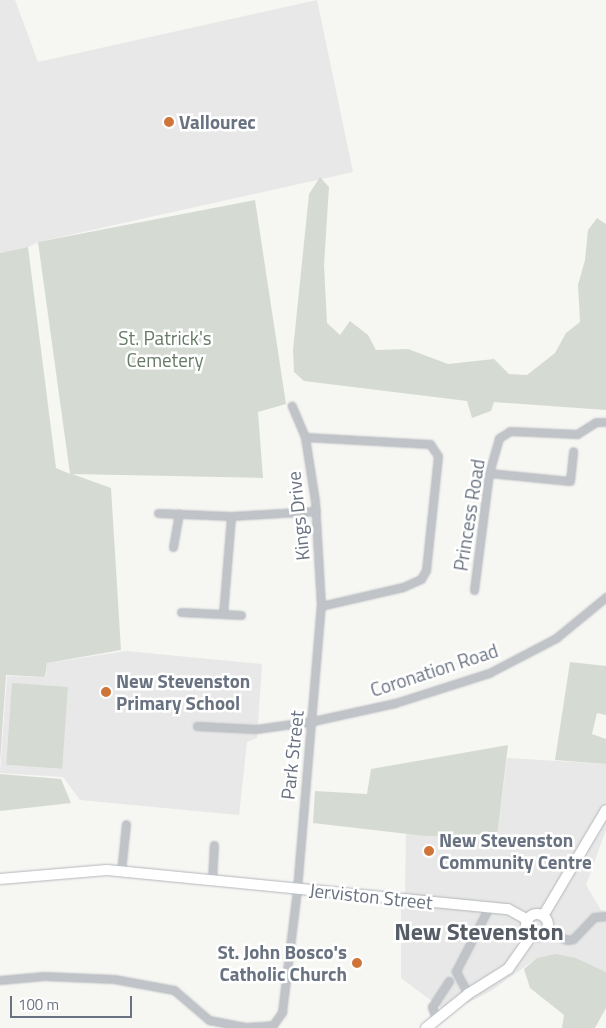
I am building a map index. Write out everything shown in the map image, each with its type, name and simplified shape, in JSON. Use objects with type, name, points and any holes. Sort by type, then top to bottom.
[{"type":"main road","points":[[543,916],[606,810]]},
{"type":"main road","name":"Jerviston Street","points":[[0,879],[75,871],[121,872],[508,909],[528,920]]},
{"type":"main road","points":[[536,914],[543,916],[547,921],[547,930],[538,936],[532,935],[527,930],[528,920],[536,914]]},
{"type":"main road","points":[[426,1028],[468,994],[508,969],[532,935]]},
{"type":"street","name":"Kings Drive","points":[[292,406],[304,437],[316,511],[321,606],[319,624]]},
{"type":"street","name":"Princess Road","points":[[474,590],[488,473],[499,438],[510,432],[577,434],[596,422],[606,422]]},
{"type":"street","points":[[304,437],[430,444],[438,456],[426,570],[421,580],[403,587],[321,606]]},
{"type":"street","points":[[488,473],[570,481],[573,451]]},
{"type":"street","points":[[158,513],[232,516],[316,511]]},
{"type":"street","points":[[173,548],[179,514]]},
{"type":"street","points":[[222,614],[232,516]]},
{"type":"street","name":"Coronation Road","points":[[197,726],[256,728],[313,721],[395,703],[491,673],[556,638],[606,597]]},
{"type":"street","points":[[181,612],[241,616]]},
{"type":"street","name":"Park Street","points":[[246,1028],[273,1025],[282,1012],[297,889],[313,721],[319,624]]},
{"type":"street","points":[[121,872],[126,824]]},
{"type":"street","points":[[212,880],[214,845]]},
{"type":"street","points":[[436,1019],[432,1007],[456,971],[489,907]]},
{"type":"street","points":[[547,930],[567,940],[573,939],[594,916],[606,916]]},
{"type":"street","points":[[456,971],[468,994]]},
{"type":"street","points":[[0,980],[44,976],[114,979],[174,990],[209,1020],[246,1028]]},
{"type":"street","points":[[441,979],[449,981]]},
{"type":"shaded area","points":[[0,0],[15,0],[38,62],[317,0],[353,172],[38,242],[28,247],[0,253]]},
{"type":"shaded area","points":[[126,651],[262,664],[257,738],[247,742],[239,815],[80,800],[63,777],[0,773],[7,676],[46,677],[47,663]]},
{"type":"shaded area","points":[[507,758],[606,764],[606,830],[586,885],[601,910],[606,911],[606,972],[576,958],[537,958],[491,991],[448,1013],[401,978],[401,909],[405,895],[406,833],[497,837]]},
{"type":"green space","points":[[320,177],[329,187],[324,265],[327,323],[340,335],[350,321],[368,335],[376,350],[408,349],[448,364],[494,359],[509,374],[527,375],[555,353],[566,333],[580,322],[578,285],[585,260],[588,230],[597,218],[606,224],[606,410],[494,402],[491,411],[472,418],[467,401],[304,381],[294,372],[293,350],[309,194]]},
{"type":"green space","name":"St. Patrick's Cemetery","points":[[255,200],[286,404],[258,412],[263,478],[72,474],[111,488],[121,650],[47,663],[45,677],[6,675],[0,762],[0,253],[28,247],[56,468],[70,474],[38,242]]},
{"type":"green space","points":[[570,662],[606,666],[606,715],[597,713],[592,734],[606,739],[606,764],[555,760]]},
{"type":"green space","points":[[12,683],[68,687],[62,769],[6,765]]},
{"type":"green space","points":[[508,745],[497,837],[425,836],[313,823],[315,791],[367,794],[371,769]]},
{"type":"green space","points":[[0,774],[61,779],[71,803],[0,811]]},
{"type":"green space","points":[[556,954],[576,958],[606,972],[606,1008],[595,1028],[562,1028],[564,1015],[530,988],[524,969],[537,958]]},
{"type":"place","name":"Vallourec","points":[[169,122]]},
{"type":"place","name":"New Stevenston Primary School","points":[[106,692]]},
{"type":"place","name":"New Stevenston Community Centre","points":[[429,851]]},
{"type":"place","name":"St. John Bosco's Catholic Church","points":[[357,963]]},
{"type":"district","name":"New Stevenston","points":[[479,932]]}]
